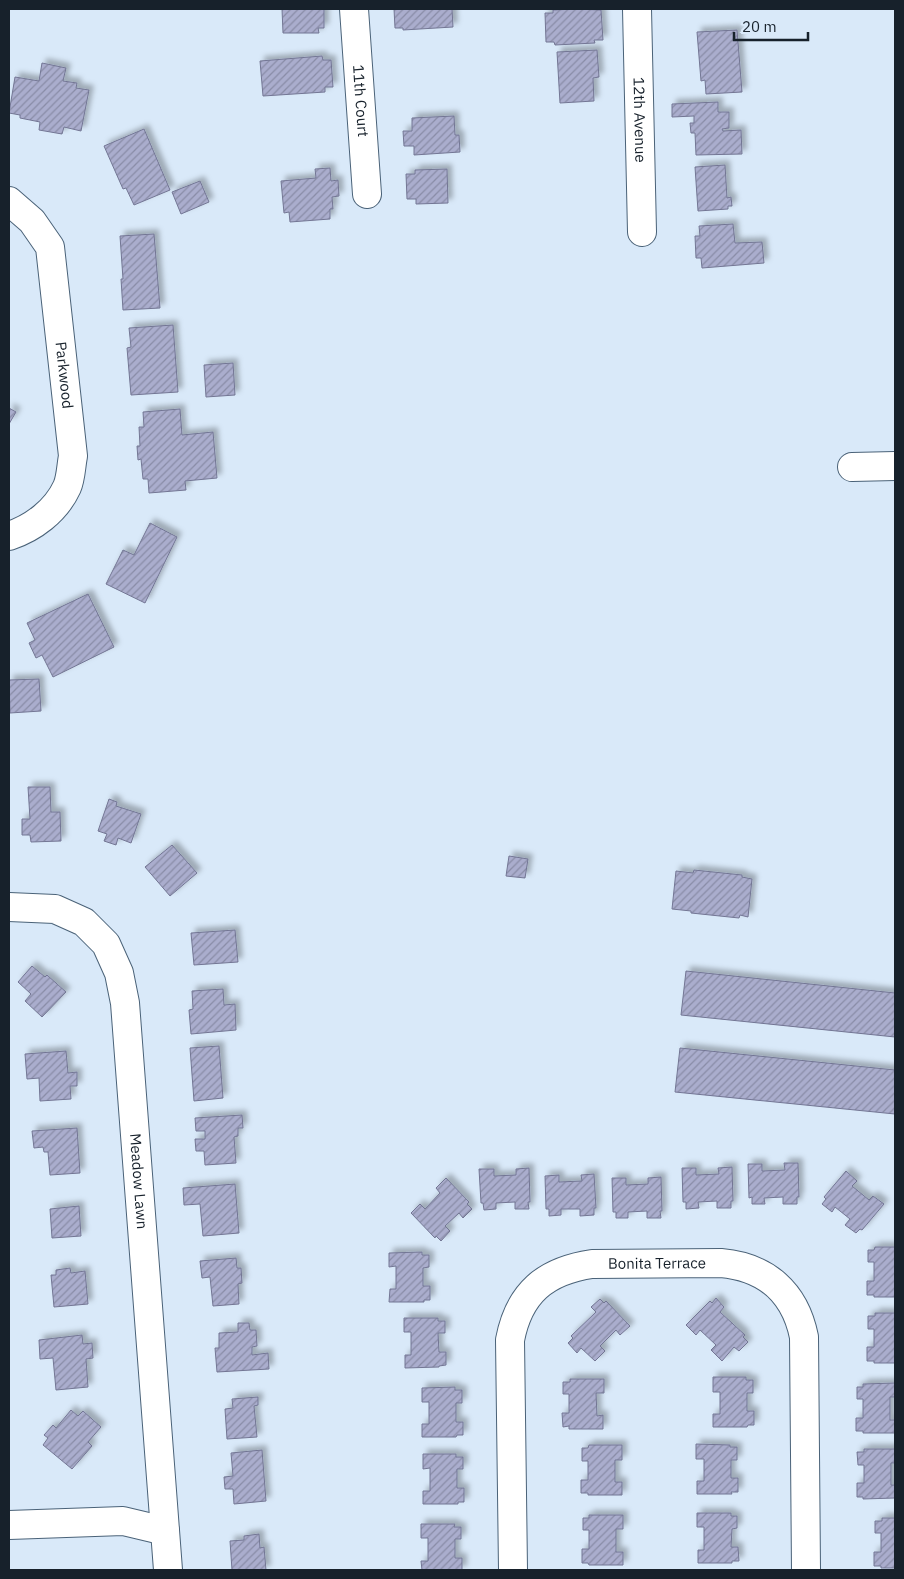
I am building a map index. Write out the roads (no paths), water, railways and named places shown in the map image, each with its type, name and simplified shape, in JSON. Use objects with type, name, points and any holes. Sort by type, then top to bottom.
[{"type":"street","name":"11th Court","points":[[354,9],[368,194]]},
{"type":"street","name":"12th Avenue","points":[[637,9],[642,232]]},
{"type":"street","name":"Parkwood","points":[[9,202],[32,221],[50,247],[73,456],[67,486],[50,512],[24,531],[9,536]]},
{"type":"street","points":[[852,467],[895,466]]},
{"type":"street","name":"Meadow Lawn","points":[[9,907],[55,909],[84,922],[106,944],[119,973],[125,1003],[168,1570]]},
{"type":"street","name":"Bonita Terrace","points":[[513,1570],[510,1340],[517,1314],[523,1302],[544,1280],[575,1266],[592,1264],[721,1263],[751,1268],[764,1275],[788,1296],[801,1322],[804,1352],[806,1570]]},
{"type":"street","points":[[9,1525],[122,1521],[165,1531]]}]
